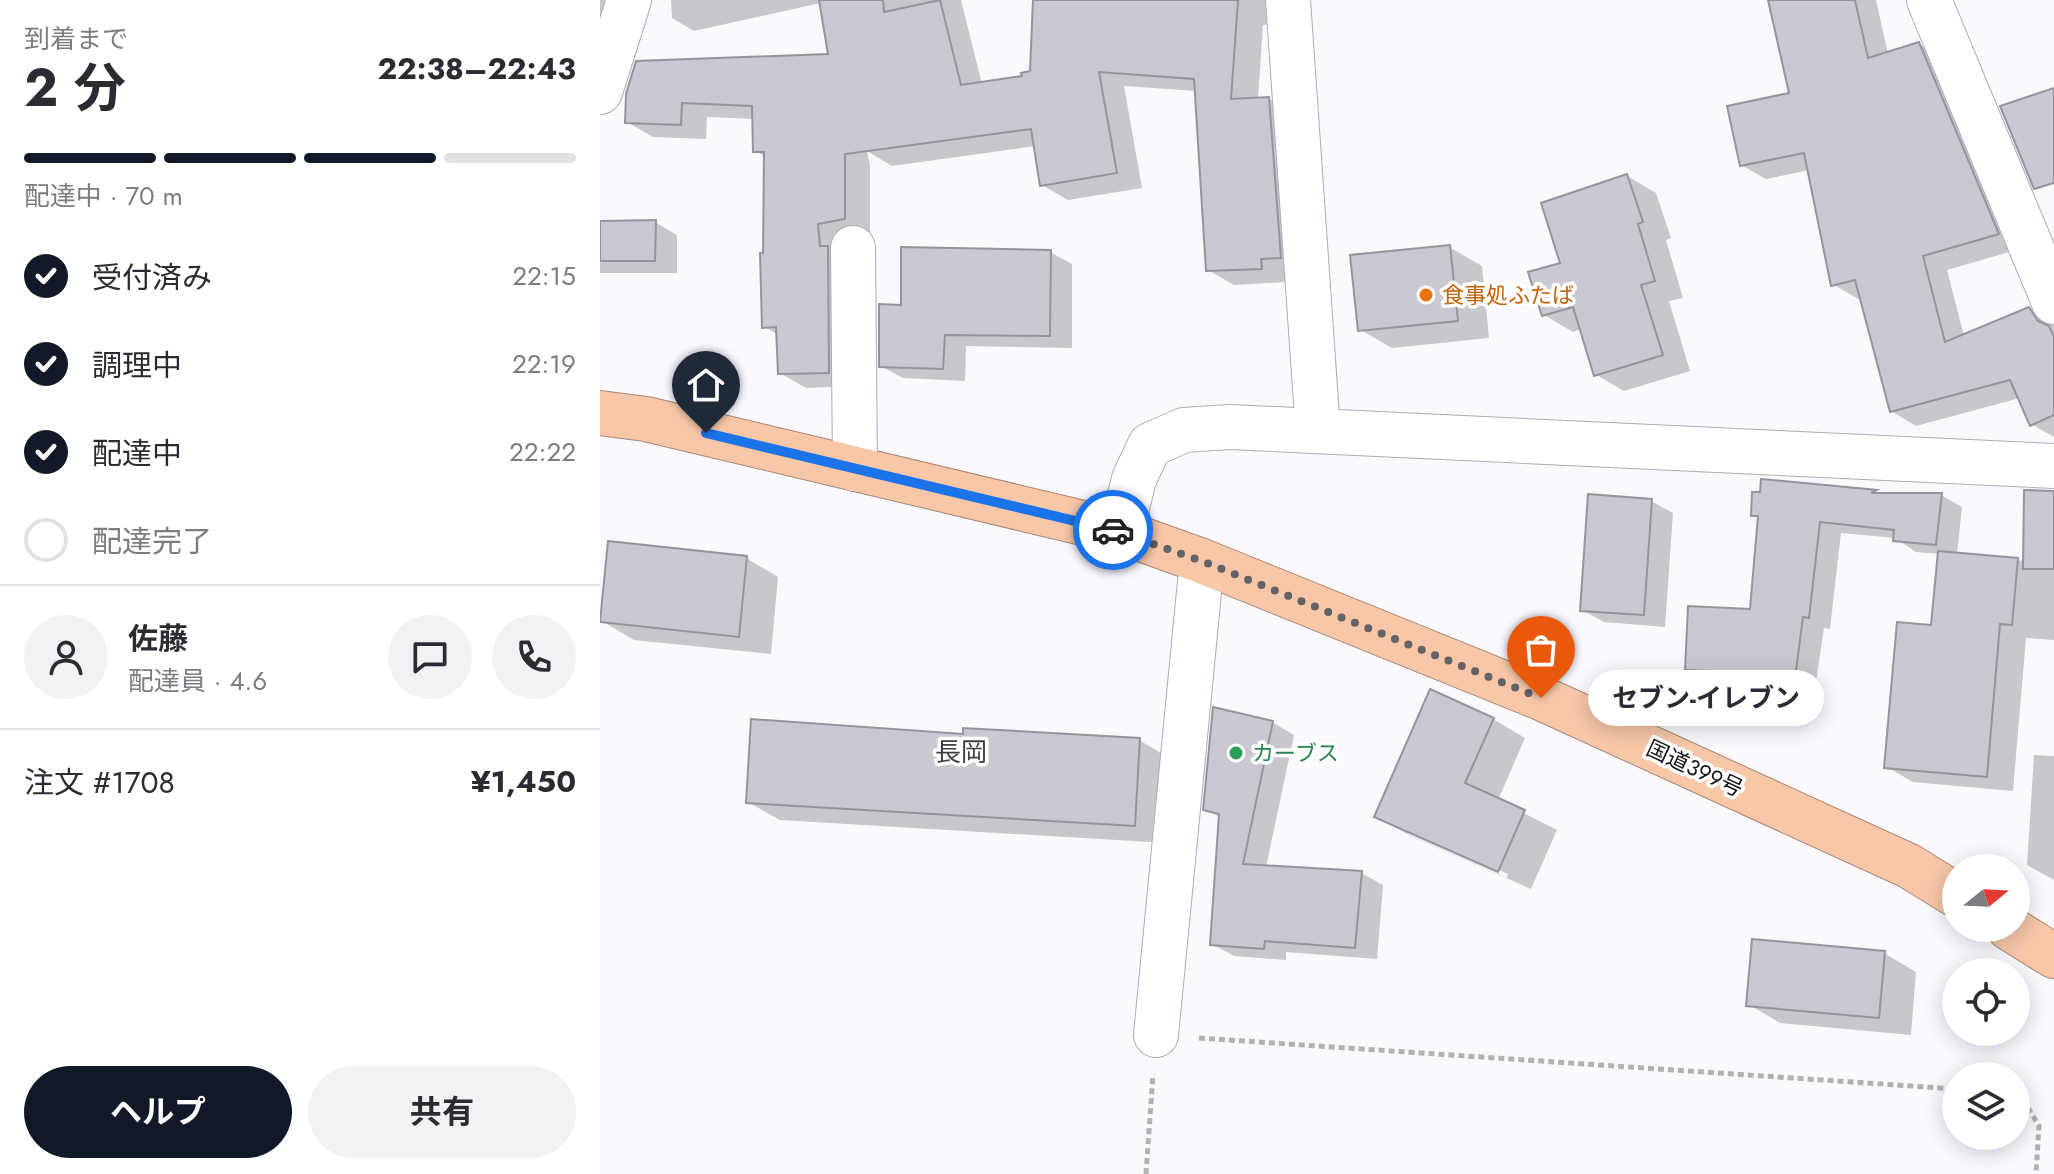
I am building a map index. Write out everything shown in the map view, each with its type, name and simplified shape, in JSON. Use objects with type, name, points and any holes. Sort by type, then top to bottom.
[{"type":"highway","name":"国道399号","points":[[600,413],[646,419],[1121,532],[1202,561],[1541,698],[1909,866],[1942,886]]},
{"type":"highway","points":[[2030,941],[2054,956]]},
{"type":"street","points":[[600,92],[629,0]]},
{"type":"street","points":[[1288,0],[1318,431]]},
{"type":"street","points":[[1929,0],[2054,302]]},
{"type":"street","points":[[853,248],[855,469]]},
{"type":"street","points":[[1121,532],[1134,479],[1150,445],[1184,430],[1230,427],[2054,466]]},
{"type":"street","points":[[1156,1035],[1202,561]]},
{"type":"path","points":[[1146,1174],[1156,1035],[1942,1088]]},
{"type":"path","points":[[2030,1111],[2039,1126],[2036,1174]]},
{"type":"building","points":[[819,0],[883,0],[884,12],[940,0],[961,85],[1022,76],[1021,73],[1030,71],[1033,0],[1238,0],[1231,99],[1269,97],[1281,258],[1261,259],[1262,269],[1206,271],[1194,79],[1099,72],[1117,173],[1040,186],[1031,129],[845,154],[845,219],[818,224],[820,246],[828,246],[829,373],[778,374],[776,327],[762,328],[760,253],[763,253],[764,152],[753,152],[752,106],[682,103],[681,125],[625,123],[626,94],[636,61],[828,54]]},
{"type":"building","points":[[1768,0],[1855,0],[1868,58],[1919,42],[1999,234],[1923,256],[1945,342],[2029,307],[2038,321],[2049,326],[2054,337],[2054,415],[2030,426],[2010,380],[1890,412],[1855,280],[1831,286],[1804,153],[1740,166],[1727,106],[1789,93]]},
{"type":"building","points":[[2054,88],[2054,183],[2034,189],[2000,106]]},
{"type":"building","points":[[1627,174],[1643,222],[1638,224],[1655,281],[1641,285],[1663,355],[1594,376],[1573,307],[1542,316],[1528,272],[1560,263],[1541,203]]},
{"type":"building","points":[[656,220],[655,261],[600,261],[600,221]]},
{"type":"building","points":[[1450,245],[1458,321],[1358,331],[1350,255]]},
{"type":"building","points":[[901,247],[1051,250],[1050,336],[945,335],[943,369],[879,367],[879,304],[901,305]]},
{"type":"building","points":[[1761,479],[1877,490],[1871,493],[1942,493],[1936,545],[1893,541],[1894,530],[1820,522],[1809,618],[1803,617],[1794,686],[1749,680],[1750,673],[1685,670],[1688,606],[1750,609],[1758,516],[1751,516],[1752,492],[1760,492]]},
{"type":"building","points":[[2024,490],[2054,491],[2054,569],[2023,569]]},
{"type":"building","points":[[1588,494],[1652,499],[1644,615],[1580,611]]},
{"type":"building","points":[[608,541],[747,556],[739,637],[600,622]]},
{"type":"building","points":[[1938,551],[2018,558],[2012,625],[2000,624],[1987,777],[1884,768],[1897,622],[1931,625]]},
{"type":"building","points":[[1430,689],[1494,718],[1465,783],[1525,810],[1498,872],[1374,817]]},
{"type":"building","points":[[1213,707],[1273,721],[1243,864],[1362,871],[1355,948],[1265,941],[1264,949],[1210,945],[1219,814],[1203,810]]},
{"type":"building","points":[[751,719],[963,734],[963,728],[1140,738],[1135,826],[746,803]]},
{"type":"building","points":[[1752,939],[1885,951],[1879,1018],[1746,1006]]},
{"type":"way so far","points":[[1113,530],[1202,561],[1541,698]]},
{"type":"place","name":"食事処ふたば","points":[[1426,295]]},
{"type":"place","name":"セブン-イレブン","points":[[1541,698]]},
{"type":"place","name":"カーブス","points":[[1236,753]]},
{"type":"district","name":"長岡","points":[[961,752]]},
{"type":"route","points":[[706,433],[1113,530]]}]
